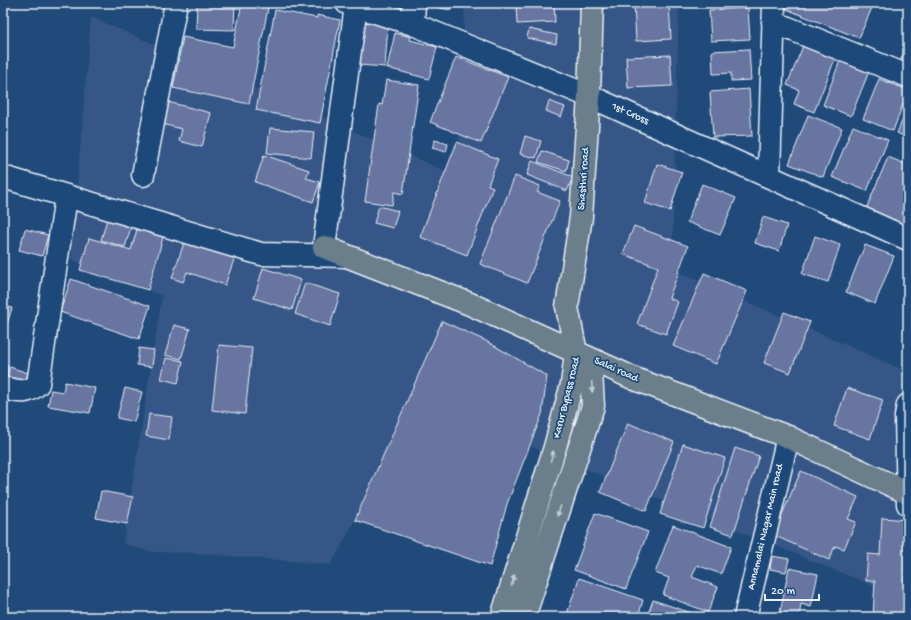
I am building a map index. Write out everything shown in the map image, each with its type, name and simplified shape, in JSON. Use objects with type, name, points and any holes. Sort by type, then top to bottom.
[{"type":"main road","name":"Shasthri road","points":[[576,352],[567,307],[582,217],[589,96],[592,3]]},
{"type":"main road","name":"Salai road","points":[[324,247],[470,304],[635,379],[788,437],[908,496]]},
{"type":"main road","name":"Karur Bypass road","points":[[502,617],[555,447],[572,384],[576,352]]},
{"type":"main road","name":"Karur Bypass road","points":[[524,617],[593,406],[591,372],[576,352]]},
{"type":"street","points":[[143,175],[176,3]]},
{"type":"street","points":[[324,247],[351,4]]},
{"type":"street","name":"1st Cross","points":[[351,4],[414,13],[589,96],[908,239]]},
{"type":"street","points":[[769,176],[773,12],[908,76]]},
{"type":"street","points":[[3,177],[261,254],[346,256]]},
{"type":"street","points":[[3,388],[23,393],[33,390],[38,384],[66,197]]},
{"type":"street","points":[[908,405],[906,416],[908,496]]},
{"type":"street","name":"Annamalai Nagar Main road","points":[[745,617],[788,437]]},
{"type":"shaded area","points":[[465,3],[679,3],[672,269],[908,372],[908,600],[409,397],[355,520],[331,565],[198,553],[152,552],[123,544],[162,296],[71,259],[91,17],[457,176]]},
{"type":"building","points":[[197,3],[235,3],[234,30],[196,29]]},
{"type":"building","points":[[242,3],[269,3],[249,104],[173,88],[183,37],[233,47]]},
{"type":"building","points":[[425,3],[452,3],[451,10],[425,5]]},
{"type":"building","points":[[516,3],[554,3],[555,22],[517,24]]},
{"type":"building","points":[[669,3],[671,39],[636,41],[634,5]]},
{"type":"building","points":[[788,3],[874,3],[859,38],[786,9]]},
{"type":"building","points":[[748,8],[750,39],[711,41],[709,10]]},
{"type":"building","points":[[275,10],[317,18],[317,15],[340,20],[320,123],[256,110]]},
{"type":"building","points":[[362,22],[388,24],[385,67],[359,65]]},
{"type":"building","points":[[529,29],[557,35],[556,44],[527,38]]},
{"type":"building","points":[[395,33],[411,37],[410,40],[437,47],[429,79],[387,68]]},
{"type":"building","points":[[908,41],[908,65],[900,62]]},
{"type":"building","points":[[803,46],[835,59],[814,112],[794,104],[799,90],[787,85]]},
{"type":"building","points":[[749,49],[751,80],[731,81],[731,73],[713,74],[712,51]]},
{"type":"building","points":[[843,53],[872,64],[851,116],[823,105]]},
{"type":"building","points":[[670,55],[672,86],[628,88],[626,57]]},
{"type":"building","points":[[456,57],[508,77],[481,143],[430,122]]},
{"type":"building","points":[[879,79],[908,90],[893,131],[863,119]]},
{"type":"building","points":[[386,80],[419,85],[403,194],[394,192],[392,205],[365,201],[379,104],[382,105]]},
{"type":"building","points":[[749,89],[752,136],[713,137],[710,92]]},
{"type":"building","points":[[549,101],[565,107],[561,117],[546,111]]},
{"type":"building","points":[[168,102],[211,113],[202,147],[179,141],[182,129],[162,124]]},
{"type":"building","points":[[908,107],[908,138],[897,133]]},
{"type":"building","points":[[808,115],[842,128],[823,177],[789,164]]},
{"type":"building","points":[[853,126],[888,140],[867,191],[832,177]]},
{"type":"building","points":[[270,128],[314,132],[311,158],[267,153]]},
{"type":"building","points":[[525,136],[541,141],[536,158],[520,154]]},
{"type":"building","points":[[435,140],[448,144],[446,152],[432,148]]},
{"type":"building","points":[[457,142],[498,159],[488,185],[493,187],[467,255],[420,237]]},
{"type":"building","points":[[542,151],[569,160],[566,171],[538,162]]},
{"type":"building","points":[[264,155],[309,170],[306,178],[320,182],[313,202],[255,182]]},
{"type":"building","points":[[888,157],[908,165],[908,221],[906,226],[866,209]]},
{"type":"building","points":[[532,161],[573,177],[567,191],[527,175]]},
{"type":"building","points":[[657,164],[682,172],[670,211],[645,203]]},
{"type":"building","points":[[515,176],[540,186],[537,192],[560,201],[527,283],[480,264]]},
{"type":"building","points":[[702,184],[736,198],[720,235],[687,222]]},
{"type":"building","points":[[379,206],[398,211],[393,228],[374,223]]},
{"type":"building","points":[[108,216],[132,224],[125,247],[101,240]]},
{"type":"building","points":[[763,217],[787,225],[779,251],[755,243]]},
{"type":"building","points":[[138,226],[164,234],[148,290],[80,270],[89,238],[131,250]]},
{"type":"building","points":[[634,226],[688,246],[669,298],[678,302],[666,334],[637,324],[658,267],[623,254]]},
{"type":"building","points":[[25,229],[48,235],[42,256],[19,250]]},
{"type":"building","points":[[815,236],[840,245],[828,282],[802,274]]},
{"type":"building","points":[[185,240],[235,257],[225,285],[187,272],[183,282],[172,278]]},
{"type":"building","points":[[865,245],[894,256],[875,304],[846,292]]},
{"type":"building","points":[[263,268],[301,280],[292,310],[254,298]]},
{"type":"building","points":[[704,273],[747,291],[716,364],[673,346]]},
{"type":"building","points":[[71,279],[150,306],[139,339],[60,312]]},
{"type":"building","points":[[305,283],[340,294],[330,326],[295,314]]},
{"type":"building","points":[[3,305],[12,308],[3,337]]},
{"type":"building","points":[[784,312],[810,322],[790,373],[764,363]]},
{"type":"building","points":[[442,321],[486,341],[547,376],[542,414],[507,504],[490,566],[355,520]]},
{"type":"building","points":[[174,325],[190,329],[181,359],[165,355]]},
{"type":"building","points":[[219,345],[252,348],[245,414],[212,410]]},
{"type":"building","points":[[139,348],[154,350],[152,367],[137,365]]},
{"type":"building","points":[[166,358],[183,361],[178,383],[161,379]]},
{"type":"building","points":[[3,365],[8,366],[5,382],[3,382]]},
{"type":"building","points":[[10,367],[28,373],[24,388],[5,382]]},
{"type":"building","points":[[65,382],[95,388],[90,413],[48,406],[51,390],[63,392]]},
{"type":"building","points":[[125,388],[142,392],[134,422],[117,418]]},
{"type":"building","points":[[847,388],[883,400],[870,439],[834,426]]},
{"type":"building","points":[[149,414],[172,417],[169,440],[146,436]]},
{"type":"building","points":[[628,423],[674,442],[646,511],[600,492]]},
{"type":"building","points":[[683,444],[725,458],[703,528],[660,514]]},
{"type":"building","points":[[735,448],[759,456],[733,535],[710,527]]},
{"type":"building","points":[[801,471],[858,497],[848,519],[856,522],[844,549],[835,546],[829,560],[773,535]]},
{"type":"building","points":[[101,491],[133,497],[127,524],[96,518]]},
{"type":"building","points":[[595,513],[648,532],[626,589],[574,570]]},
{"type":"building","points":[[882,518],[908,520],[903,617],[873,617],[875,581],[866,581],[868,554],[880,555]]},
{"type":"building","points":[[673,525],[731,547],[721,574],[697,565],[692,577],[718,587],[708,612],[663,595],[669,578],[655,573]]},
{"type":"building","points":[[772,556],[789,559],[786,572],[770,569]]},
{"type":"building","points":[[789,568],[818,574],[811,607],[801,604],[799,617],[779,617]]},
{"type":"building","points":[[579,578],[643,600],[638,617],[566,617]]},
{"type":"building","points":[[653,600],[703,617],[647,617]]}]
